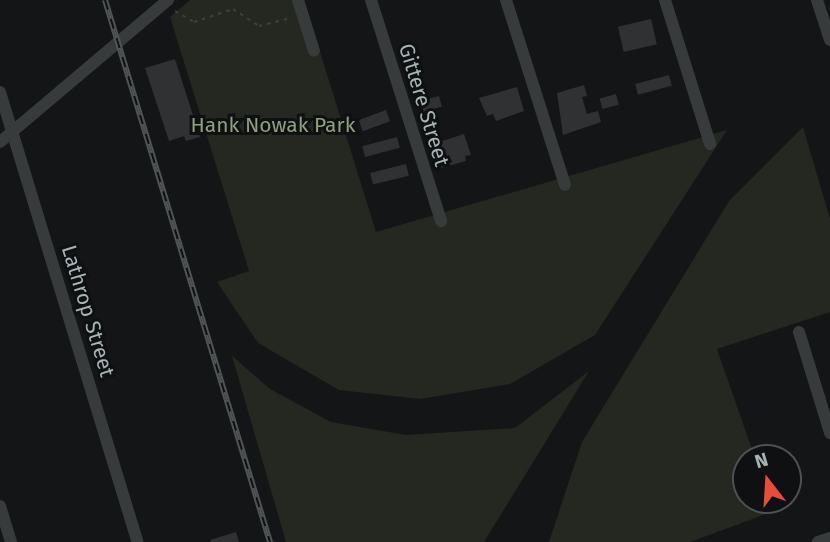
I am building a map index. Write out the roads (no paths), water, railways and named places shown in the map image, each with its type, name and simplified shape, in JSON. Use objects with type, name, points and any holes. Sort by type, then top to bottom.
[{"type":"street","points":[[298,0],[314,51]]},
{"type":"street","name":"Gittere Street","points":[[371,0],[441,221]]},
{"type":"street","points":[[506,0],[565,185]]},
{"type":"street","points":[[665,0],[710,144]]},
{"type":"street","points":[[817,0],[830,40]]},
{"type":"street","points":[[0,142],[172,5]]},
{"type":"street","name":"Lathrop Street","points":[[0,92],[138,542]]},
{"type":"street","points":[[799,332],[830,433]]},
{"type":"street","points":[[0,506],[9,541]]},
{"type":"street","points":[[818,542],[830,538]]},
{"type":"railway","points":[[105,0],[270,542]]},
{"type":"park label","name":"Hank Nowak Park","points":[[273,125]]}]
